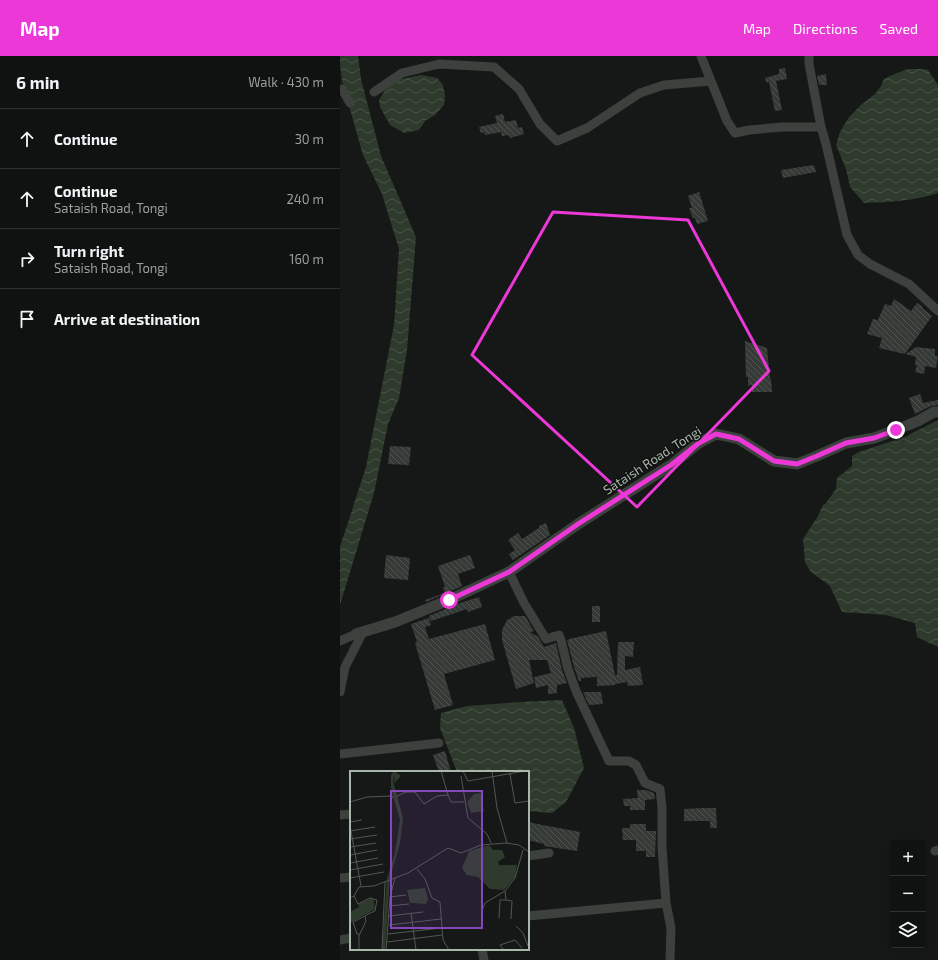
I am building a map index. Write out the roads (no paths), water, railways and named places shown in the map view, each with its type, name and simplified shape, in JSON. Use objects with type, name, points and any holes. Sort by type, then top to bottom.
[{"type":"street","points":[[701,56],[727,121],[735,133],[749,130],[783,127],[821,127]]},
{"type":"street","points":[[809,56],[809,64],[821,127],[847,235],[858,255],[870,264],[909,284],[938,310]]},
{"type":"street","points":[[374,92],[402,73],[439,64],[494,67],[519,89],[540,124],[558,141],[587,128],[640,93],[664,85],[711,81]]},
{"type":"street","points":[[340,89],[342,89],[350,103]]},
{"type":"street","name":"Sataish Road, Tongi","points":[[359,633],[395,622],[470,591],[509,572],[572,528],[671,465],[699,443],[716,434],[739,439],[774,461],[797,464],[846,443],[874,438],[918,421],[934,412],[938,412]]},
{"type":"street","points":[[509,572],[524,603],[546,639],[559,636],[568,669],[576,690],[609,761],[629,761],[636,765],[645,783],[660,789],[666,903],[671,928],[670,960]]},
{"type":"street","points":[[340,641],[359,633]]},
{"type":"street","points":[[340,692],[345,667],[359,633]]},
{"type":"street","points":[[340,754],[439,743]]},
{"type":"street","points":[[340,815],[350,814]]},
{"type":"street","points":[[529,856],[549,853]]},
{"type":"street","points":[[340,878],[350,877]]},
{"type":"street","points":[[529,916],[666,903]]},
{"type":"street","points":[[340,940],[350,938]]},
{"type":"street","points":[[482,950],[484,960]]},
{"type":"water","points":[[340,56],[358,56],[361,79],[381,156],[416,237],[407,350],[399,398],[388,424],[374,493],[340,605],[340,547],[366,467],[394,325],[399,249],[382,194],[363,155],[342,81]]},
{"type":"water","points":[[908,69],[928,70],[938,85],[938,193],[929,196],[892,202],[864,203],[850,187],[846,169],[836,145],[840,132],[849,117],[875,94],[884,79]]},
{"type":"water","points":[[421,75],[437,78],[443,85],[445,95],[444,105],[435,115],[425,121],[419,130],[404,133],[390,125],[380,107],[379,100],[392,81]]},
{"type":"water","points":[[938,420],[938,647],[917,637],[915,623],[886,615],[842,612],[830,586],[811,572],[805,562],[803,539],[818,516],[823,505],[836,489],[837,478],[852,466],[852,456],[859,452],[907,436]]},
{"type":"water","points":[[562,700],[574,728],[584,768],[566,802],[552,813],[529,811],[529,771],[457,771],[440,728],[441,713],[467,706]]}]
